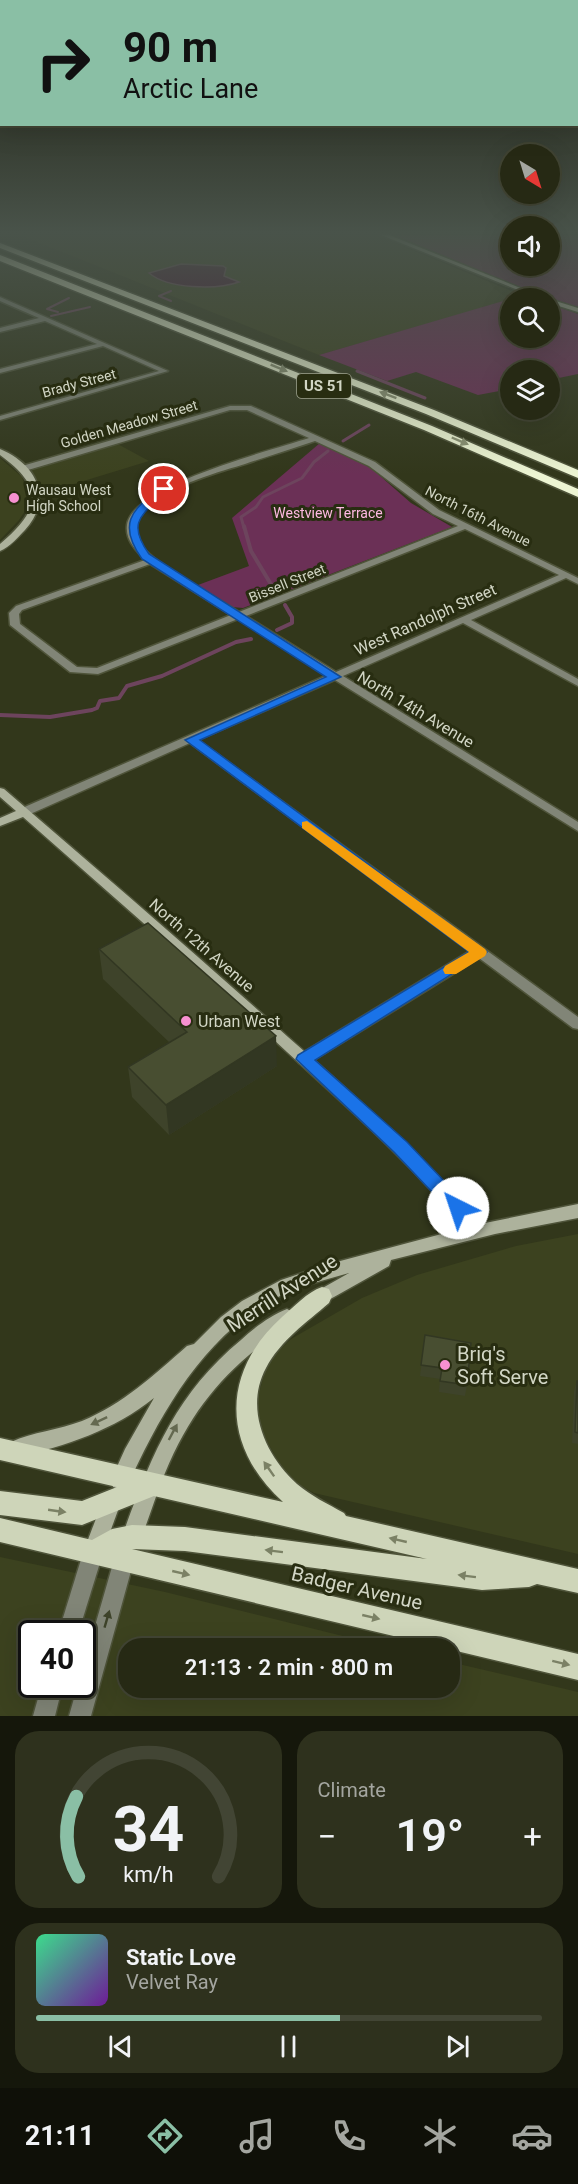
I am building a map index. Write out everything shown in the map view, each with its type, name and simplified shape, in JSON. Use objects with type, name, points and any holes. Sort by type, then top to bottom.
[{"type":"highway","name":"US 51","points":[[143,315],[428,428],[578,493]]},
{"type":"highway","name":"US 51","points":[[181,315],[439,415],[578,474]]},
{"type":"main road","points":[[322,1296],[274,1340],[257,1362],[248,1386],[246,1417],[256,1448],[282,1485],[297,1498],[349,1529]]},
{"type":"main road","points":[[4,1450],[68,1463],[149,1485],[198,1494],[578,1581]]},
{"type":"main road","points":[[0,1503],[76,1513],[112,1503],[149,1485]]},
{"type":"main road","points":[[0,1530],[93,1553],[194,1540],[482,1578],[547,1574]]},
{"type":"main road","name":"Badger Avenue","points":[[128,1548],[578,1667]]},
{"type":"street","points":[[36,315],[104,344]]},
{"type":"street","points":[[0,330],[45,319]]},
{"type":"street","points":[[0,371],[104,344]]},
{"type":"street","name":"Brady Street","points":[[0,418],[164,372],[163,369],[104,344]]},
{"type":"street","name":"North 16th Avenue","points":[[241,407],[260,411],[372,464],[417,500],[578,581]]},
{"type":"street","name":"Golden Meadow Street","points":[[25,468],[227,409],[241,407]]},
{"type":"street","points":[[151,561],[137,547],[132,526],[139,510],[154,495],[186,480],[317,438]]},
{"type":"street","points":[[0,451],[25,468],[36,484],[37,504],[24,527],[0,548]]},
{"type":"street","name":"Bissell Street","points":[[151,561],[19,608],[14,614],[15,625],[74,670],[98,671],[465,526]]},
{"type":"street","name":"North 14th Avenue","points":[[151,561],[578,827]]},
{"type":"street","name":"West Randolph Street","points":[[0,822],[566,575]]},
{"type":"street","points":[[464,620],[578,683]]},
{"type":"street","points":[[192,740],[578,1024]]},
{"type":"street","name":"North 12th Avenue","points":[[0,791],[304,1059],[435,1181],[477,1232]]},
{"type":"street","points":[[304,1059],[479,952]]},
{"type":"street","name":"Merrill Avenue","points":[[93,1553],[121,1478],[170,1390],[213,1336],[249,1305],[284,1286],[400,1251],[578,1211]]},
{"type":"street","name":"Merrill Avenue","points":[[128,1548],[149,1485],[181,1416],[218,1369],[257,1336],[400,1251]]},
{"type":"street","points":[[4,1450],[66,1436],[116,1413],[143,1395],[213,1336]]},
{"type":"street","points":[[80,1716],[128,1548]]},
{"type":"street","points":[[72,1620],[93,1553]]},
{"type":"street","points":[[44,1716],[49,1698]]},
{"type":"shaded area","points":[[220,315],[457,315],[319,355]]},
{"type":"shaded area","points":[[114,442],[149,461],[38,495],[25,468]]},
{"type":"shaded area","name":"Wausau West High School","points":[[0,458],[22,477],[28,495],[25,511],[0,540]]},
{"type":"shaded area","points":[[578,1234],[578,1554],[314,1493],[297,1484],[281,1467],[261,1430],[256,1405],[265,1371],[277,1352],[291,1339],[362,1298],[417,1275],[516,1246]]},
{"type":"shaded area","points":[[0,1557],[165,1592],[351,1638],[118,1638],[118,1698],[460,1698],[460,1664],[578,1692],[578,1716],[0,1716]]},
{"type":"green space","points":[[455,315],[500,315],[500,348],[560,348],[560,315],[578,315],[578,374],[560,378],[560,360],[500,360],[500,391],[478,395],[416,372],[387,381],[319,355]]},
{"type":"green space","name":"Westview Terrace","points":[[320,443],[371,468],[411,503],[452,527],[243,608],[232,607],[198,585],[249,566],[232,518]]},
{"type":"building","points":[[148,923],[276,1036],[166,1105],[128,1067],[187,1032],[99,949]]},
{"type":"building","name":"Briq's Soft Serve","points":[[425,1335],[471,1343],[467,1385],[440,1381],[442,1368],[421,1365]]},
{"type":"building","points":[[578,1381],[578,1433],[575,1432]]},
{"type":"waterway","points":[[51,316],[55,315]]},
{"type":"waterway","points":[[357,371],[425,398]]},
{"type":"waterway","points":[[343,441],[369,425]]},
{"type":"waterway","points":[[244,528],[241,517],[256,507],[263,497],[302,478],[314,462],[328,451]]},
{"type":"waterway","points":[[244,526],[251,551],[275,591]]},
{"type":"waterway","points":[[277,630],[292,623],[292,617],[285,605]]},
{"type":"waterway","points":[[0,715],[50,717],[92,710],[97,708],[100,701],[119,698],[127,686],[162,676],[236,642],[251,639]]},
{"type":"slow traffic","points":[[307,825],[479,952],[450,970]]},
{"type":"place","name":"Wausau West High School","points":[[14,498]]},
{"type":"place","name":"Urban West","points":[[186,1021]]},
{"type":"place","name":"Briq's Soft Serve","points":[[445,1365]]},
{"type":"route","points":[[164,489],[144,504],[133,522],[134,540],[145,556],[335,677],[192,740],[479,952],[304,1059],[400,1147],[435,1181],[458,1208]]}]
